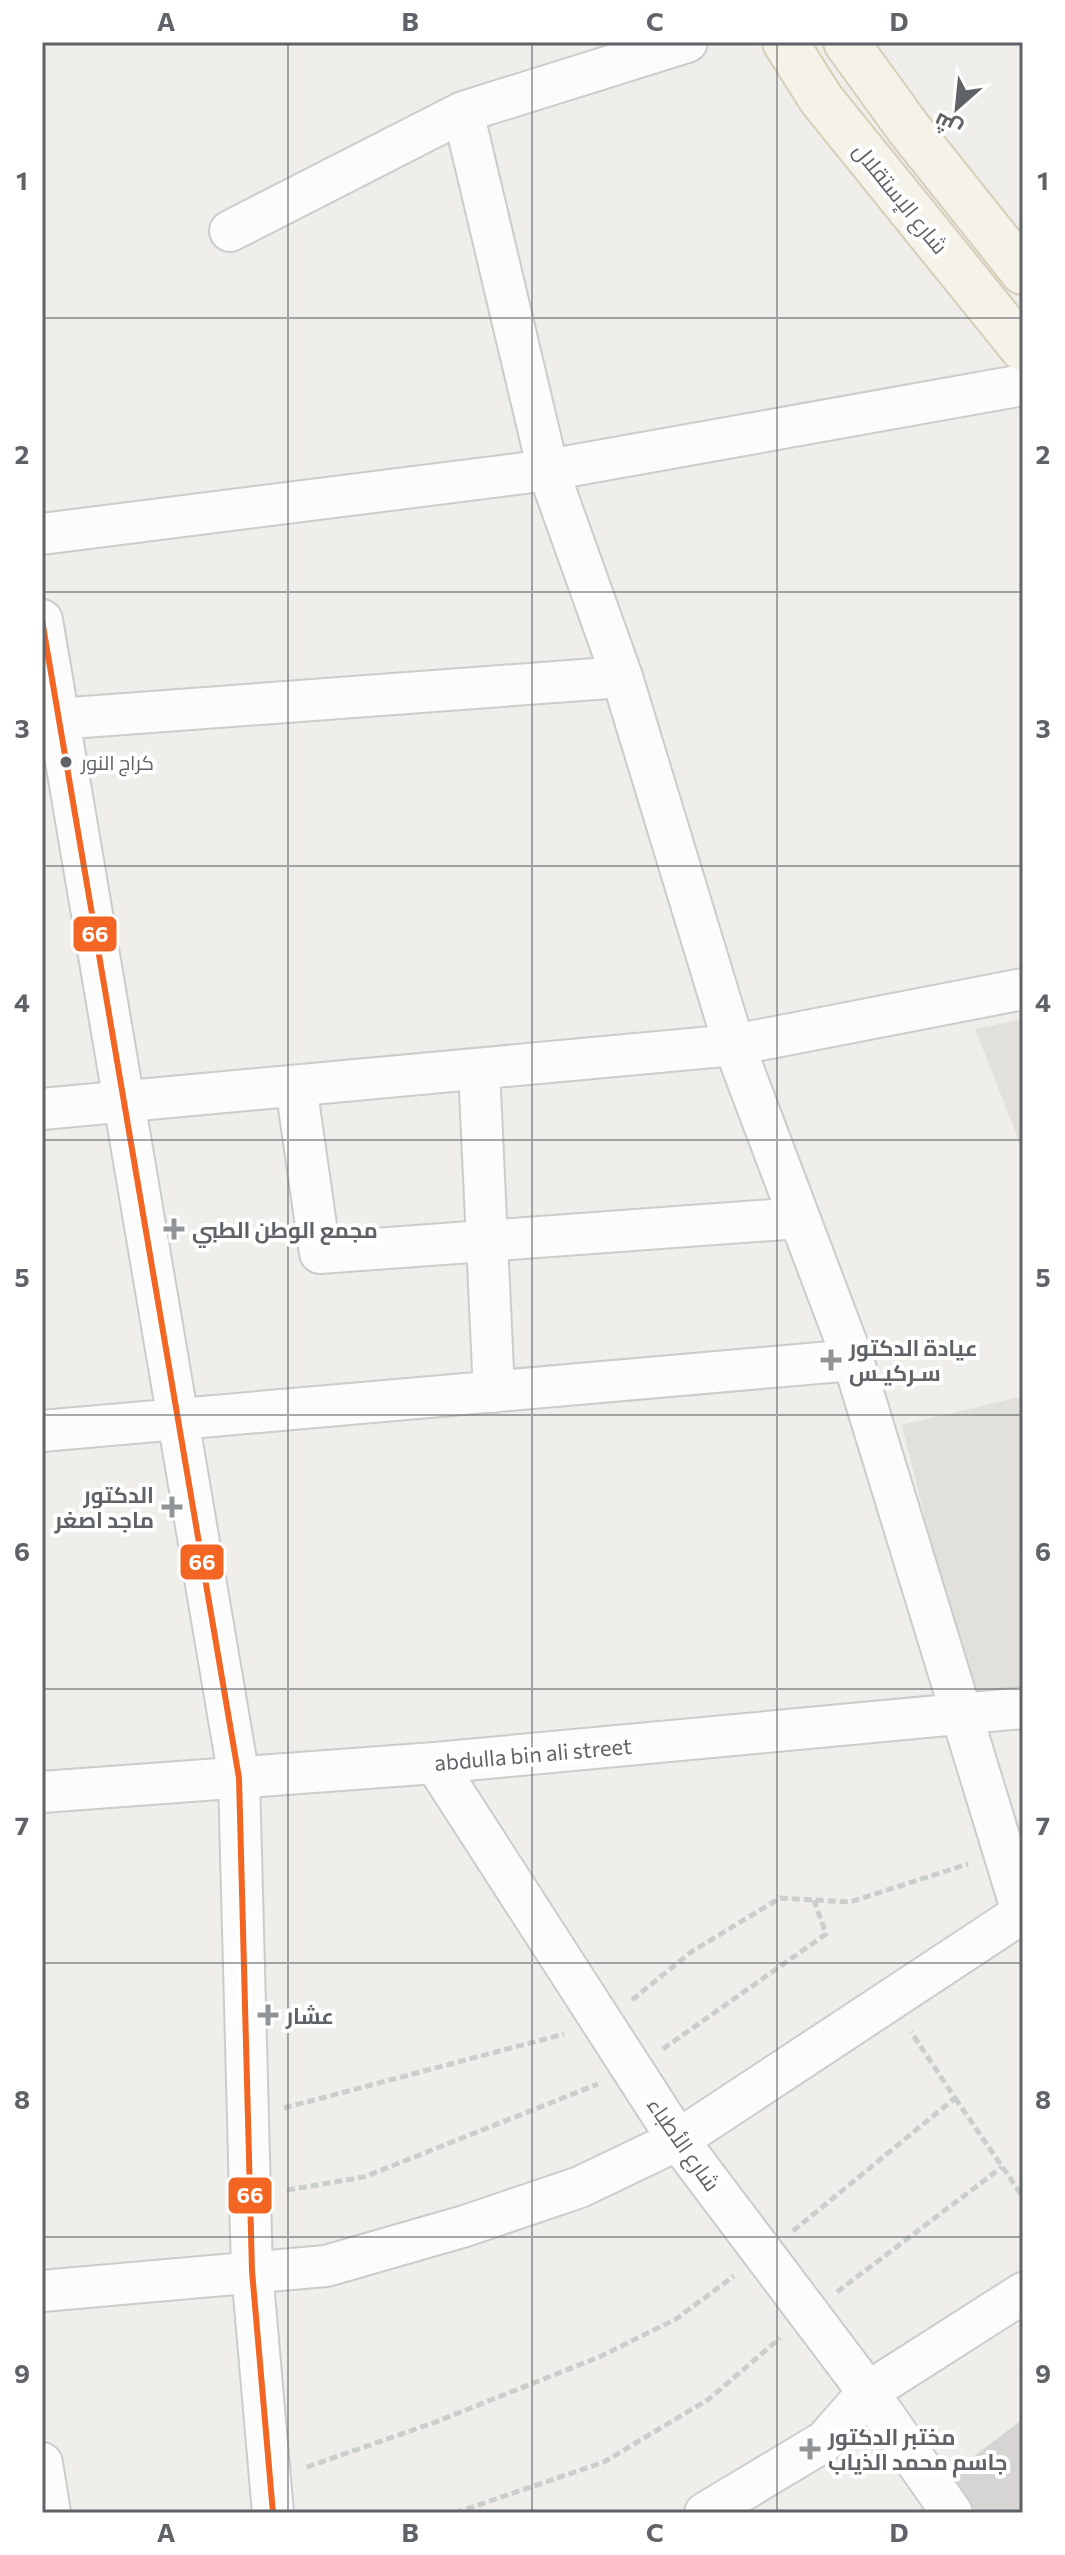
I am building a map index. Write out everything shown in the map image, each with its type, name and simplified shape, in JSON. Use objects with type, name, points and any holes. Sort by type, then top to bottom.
[{"type":"main road","name":"شارع الإستقلال","points":[[785,42],[821,99],[1023,349]]},
{"type":"main road","points":[[846,42],[909,129],[1023,272]]},
{"type":"street","points":[[230,231],[463,112],[687,42]]},
{"type":"street","points":[[42,2291],[326,2266],[465,2226],[580,2187],[678,2140],[1023,1914],[853,1360],[734,1045],[622,677],[548,470],[463,112]]},
{"type":"street","points":[[42,534],[548,470],[1023,385]]},
{"type":"street","points":[[42,620],[181,1420],[239,1778],[252,2271],[271,2497]]},
{"type":"street","points":[[57,719],[622,677]]},
{"type":"street","points":[[42,1109],[734,1045],[1023,989]]},
{"type":"street","points":[[479,1069],[494,1392]]},
{"type":"street","points":[[296,1086],[320,1253],[799,1218]]},
{"type":"street","points":[[42,1431],[853,1360]]},
{"type":"street","name":"abdulla bin ali street","points":[[42,1792],[435,1763],[1023,1708]]},
{"type":"street","name":"شارع الأطباء","points":[[435,1763],[678,2140],[868,2392],[952,2513]]},
{"type":"street","points":[[705,2513],[825,2441],[868,2392],[1023,2293]]},
{"type":"street","points":[[42,2463],[50,2513]]},
{"type":"path","points":[[249,2117],[604,2024],[691,1952],[780,1898],[850,1902],[1003,1853]]},
{"type":"path","points":[[250,2191],[305,2189],[364,2177],[633,2070],[826,1934],[814,1900]]},
{"type":"path","points":[[890,2000],[1023,2197]]},
{"type":"path","points":[[271,2497],[433,2423],[599,2357],[676,2319],[765,2254],[955,2098]]},
{"type":"path","points":[[455,2513],[604,2462],[709,2399],[809,2314],[1002,2167]]},
{"type":"shaded area","points":[[1023,1019],[1023,1151],[975,1029]]},
{"type":"shaded area","points":[[1023,1396],[1023,1692],[970,1704],[902,1425]]},
{"type":"building","points":[[1023,2419],[1023,2513],[978,2513],[949,2475]]},
{"type":"transit line","name":"66","points":[[42,620],[239,1778],[252,2271],[273,2513]]},
{"type":"place","name":"كراج النور","points":[[66,762]]},
{"type":"place","name":"مجمع الوطن الطبي","points":[[174,1229]]},
{"type":"place","name":"عيادة الدكتور سـركيـس","points":[[831,1360]]},
{"type":"place","name":"الدكتور ماجد اصغر","points":[[172,1507]]},
{"type":"place","name":"عشار","points":[[268,2015]]},
{"type":"place","name":"مختبر الدكتور جاسم محمد الذياب","points":[[810,2449]]}]
